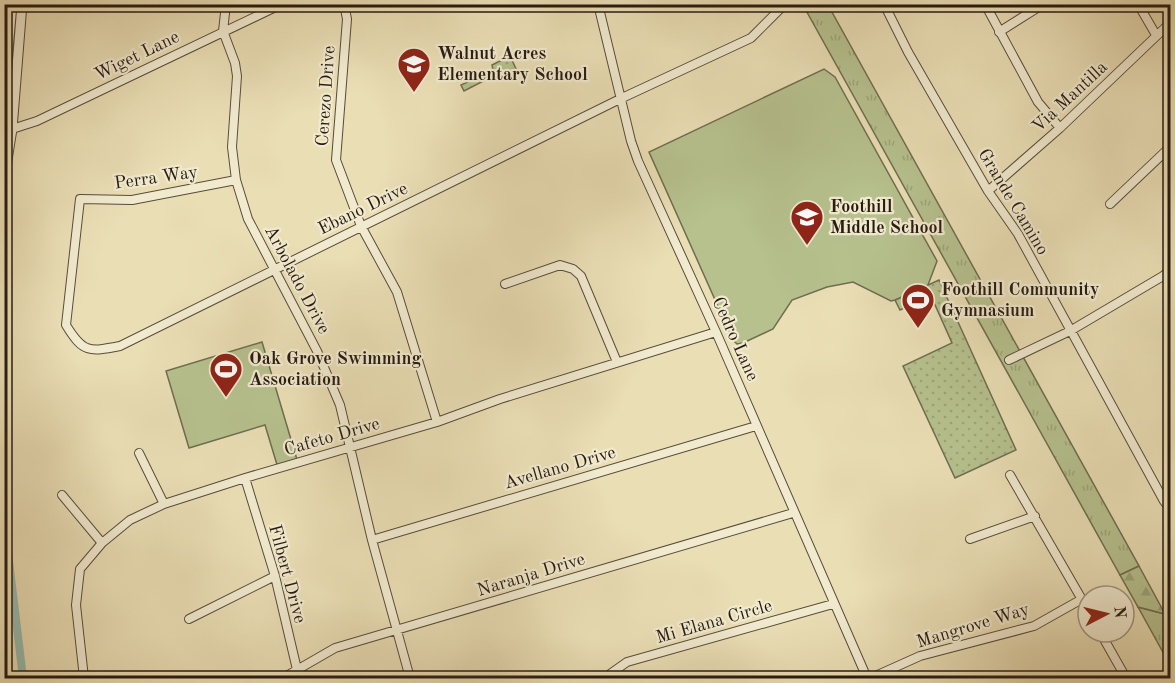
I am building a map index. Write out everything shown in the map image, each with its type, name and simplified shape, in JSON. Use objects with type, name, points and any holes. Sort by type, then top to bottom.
[{"type":"street","points":[[4,94],[12,4]]},
{"type":"street","points":[[4,179],[22,4]]},
{"type":"street","points":[[223,31],[226,4]]},
{"type":"street","name":"Wiget Lane","points":[[8,129],[36,121],[282,4]]},
{"type":"street","name":"Cerezo Drive","points":[[344,4],[347,19],[336,160],[361,226],[397,292],[437,422]]},
{"type":"street","name":"Cedro Lane","points":[[598,4],[631,141],[638,161],[716,332],[793,513],[867,678]]},
{"type":"street","name":"Ebano Drive","points":[[80,199],[66,325],[76,342],[93,351],[120,346],[622,98],[751,38],[785,4]]},
{"type":"street","name":"Grande Camino","points":[[884,4],[908,52],[988,191],[1018,234],[1170,509]]},
{"type":"street","points":[[985,4],[1038,102],[1060,128]]},
{"type":"street","points":[[1138,4],[1156,35]]},
{"type":"street","points":[[999,32],[1037,8]]},
{"type":"street","name":"Via Mantilla","points":[[988,191],[1060,128],[1170,23]]},
{"type":"street","name":"Arbolado Drive","points":[[223,31],[235,63],[237,76],[232,147],[236,180],[248,219],[318,351],[340,405],[372,540],[410,678]]},
{"type":"street","points":[[1110,204],[1170,147]]},
{"type":"street","name":"Perra Way","points":[[80,199],[132,200],[236,180]]},
{"type":"street","points":[[505,284],[561,265],[573,269],[581,276],[617,362]]},
{"type":"street","points":[[1009,360],[1070,331],[1170,270]]},
{"type":"street","name":"Cafeto Drive","points":[[84,678],[76,605],[80,569],[102,543],[130,520],[164,504],[244,478],[437,422],[500,399],[716,332]]},
{"type":"street","name":"Avellano Drive","points":[[372,540],[756,426]]},
{"type":"street","points":[[139,453],[164,504]]},
{"type":"street","points":[[1010,475],[1076,588]]},
{"type":"street","name":"Filbert Drive","points":[[244,478],[275,576],[299,678]]},
{"type":"street","points":[[63,495],[102,543]]},
{"type":"street","name":"Naranja Drive","points":[[283,678],[335,648],[793,513]]},
{"type":"street","points":[[970,539],[1035,516]]},
{"type":"street","points":[[189,619],[275,576]]},
{"type":"street","name":"Mangrove Way","points":[[871,678],[920,656],[1034,626],[1076,602]]},
{"type":"street","name":"Mi Elana Circle","points":[[609,678],[610,674],[627,662],[833,604]]},
{"type":"street","points":[[1107,644],[1126,678]]},
{"type":"street","points":[[4,674],[5,678]]},
{"type":"green space","points":[[803,5],[828,5],[1139,566],[1120,575]]},
{"type":"green space","points":[[510,56],[517,71],[507,76],[499,73],[464,91],[461,85],[493,70],[492,65]]},
{"type":"green space","points":[[824,69],[835,77],[937,261],[928,285],[895,300],[891,301],[853,282],[827,287],[792,300],[773,329],[737,344],[733,340],[649,152]]},
{"type":"green space","points":[[939,280],[1016,450],[955,478],[903,366],[952,343],[931,296],[900,310],[895,300]]},
{"type":"green space","name":"Oak Grove Swimming Association","points":[[262,342],[298,463],[278,468],[265,425],[189,448],[166,371]]},
{"type":"green space","points":[[1139,566],[1165,614],[1138,607],[1136,584],[1125,584],[1120,575]]},
{"type":"green space","points":[[1138,607],[1165,614],[1170,623],[1170,665]]},
{"type":"waterway","points":[[4,519],[23,678]]},
{"type":"place","name":"Walnut Acres Elementary School","points":[[414,93]]},
{"type":"place","name":"Foothill Middle School","points":[[807,246]]},
{"type":"place","name":"Foothill Community Gymnasium","points":[[918,329]]},
{"type":"place","name":"Oak Grove Swimming Association","points":[[226,398]]}]
